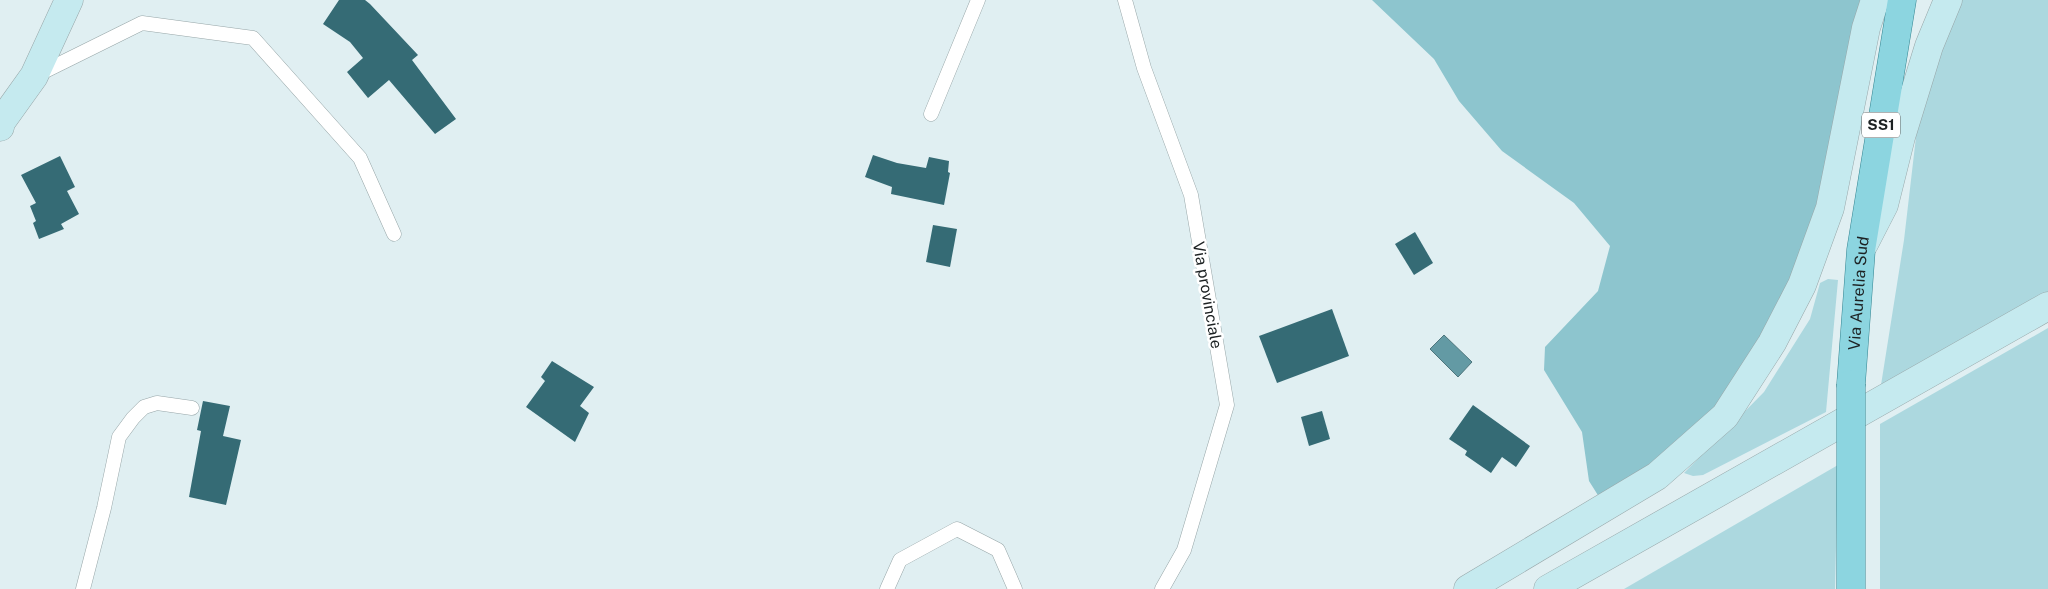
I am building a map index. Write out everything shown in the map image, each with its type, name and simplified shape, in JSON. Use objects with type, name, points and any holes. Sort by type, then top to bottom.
[{"type":"main road","points":[[0,127],[1,122],[34,76],[69,0]]},
{"type":"main road","points":[[1468,589],[1657,476],[1725,416],[1772,343],[1802,285],[1830,208],[1866,28],[1875,0]]},
{"type":"main road","name":"Via Aurelia Sud","points":[[1851,589],[1851,384],[1861,250],[1902,0]]},
{"type":"main road","points":[[1861,250],[1884,205],[1901,136],[1929,46],[1948,0]]},
{"type":"main road","points":[[1548,589],[2048,306]]},
{"type":"lane","points":[[932,114],[978,0]]},
{"type":"lane","name":"Via provinciale","points":[[1126,0],[1144,68],[1191,194],[1227,405],[1184,550],[1162,589]]},
{"type":"lane","points":[[34,76],[142,22],[253,38],[360,158],[394,234]]},
{"type":"lane","points":[[83,589],[104,508],[119,437],[144,407],[157,403],[192,408]]},
{"type":"lane","points":[[887,589],[900,560],[957,529],[998,550],[1015,589]]},
{"type":"shaded area","points":[[1372,0],[1875,0],[1830,208],[1725,416],[1606,508],[1589,481],[1582,432],[1544,370],[1545,347],[1598,291],[1610,246],[1574,203],[1502,151],[1459,101],[1434,59]]},
{"type":"shaded area","points":[[1959,0],[2048,0],[2048,294],[1881,385],[1904,240],[1921,94]]},
{"type":"shaded area","points":[[1828,279],[1838,280],[1826,412],[1703,475],[1693,476],[1684,473],[1764,392],[1810,319],[1820,283]]},
{"type":"shaded area","points":[[2048,328],[2048,589],[1880,589],[1880,424]]},
{"type":"shaded area","points":[[1444,335],[1472,362],[1458,377],[1430,349]]},
{"type":"shaded area","points":[[1838,465],[1835,589],[1624,589]]},
{"type":"building","points":[[339,0],[365,0],[370,4],[418,55],[412,60],[456,119],[435,134],[389,80],[368,98],[347,72],[363,58],[350,42],[323,24]]},
{"type":"building","points":[[873,155],[897,163],[926,168],[929,157],[949,161],[948,172],[950,173],[944,205],[891,194],[892,187],[865,177]]},
{"type":"building","points":[[60,156],[75,187],[67,191],[79,214],[61,224],[64,229],[39,239],[33,223],[36,221],[30,206],[36,203],[21,175]]},
{"type":"building","points":[[933,225],[957,229],[950,267],[926,262]]},
{"type":"building","points":[[1415,232],[1433,263],[1414,275],[1395,244]]},
{"type":"building","points":[[1332,309],[1349,356],[1277,383],[1259,336]]},
{"type":"building","points":[[552,361],[594,387],[580,406],[589,413],[575,442],[526,407],[545,381],[541,377]]},
{"type":"building","points":[[203,401],[230,406],[223,436],[241,440],[226,505],[189,497],[201,431],[197,430]]},
{"type":"building","points":[[1473,405],[1530,446],[1516,467],[1502,457],[1491,473],[1465,455],[1467,451],[1449,439]]},
{"type":"building","points":[[1322,411],[1330,439],[1309,446],[1301,417]]}]
